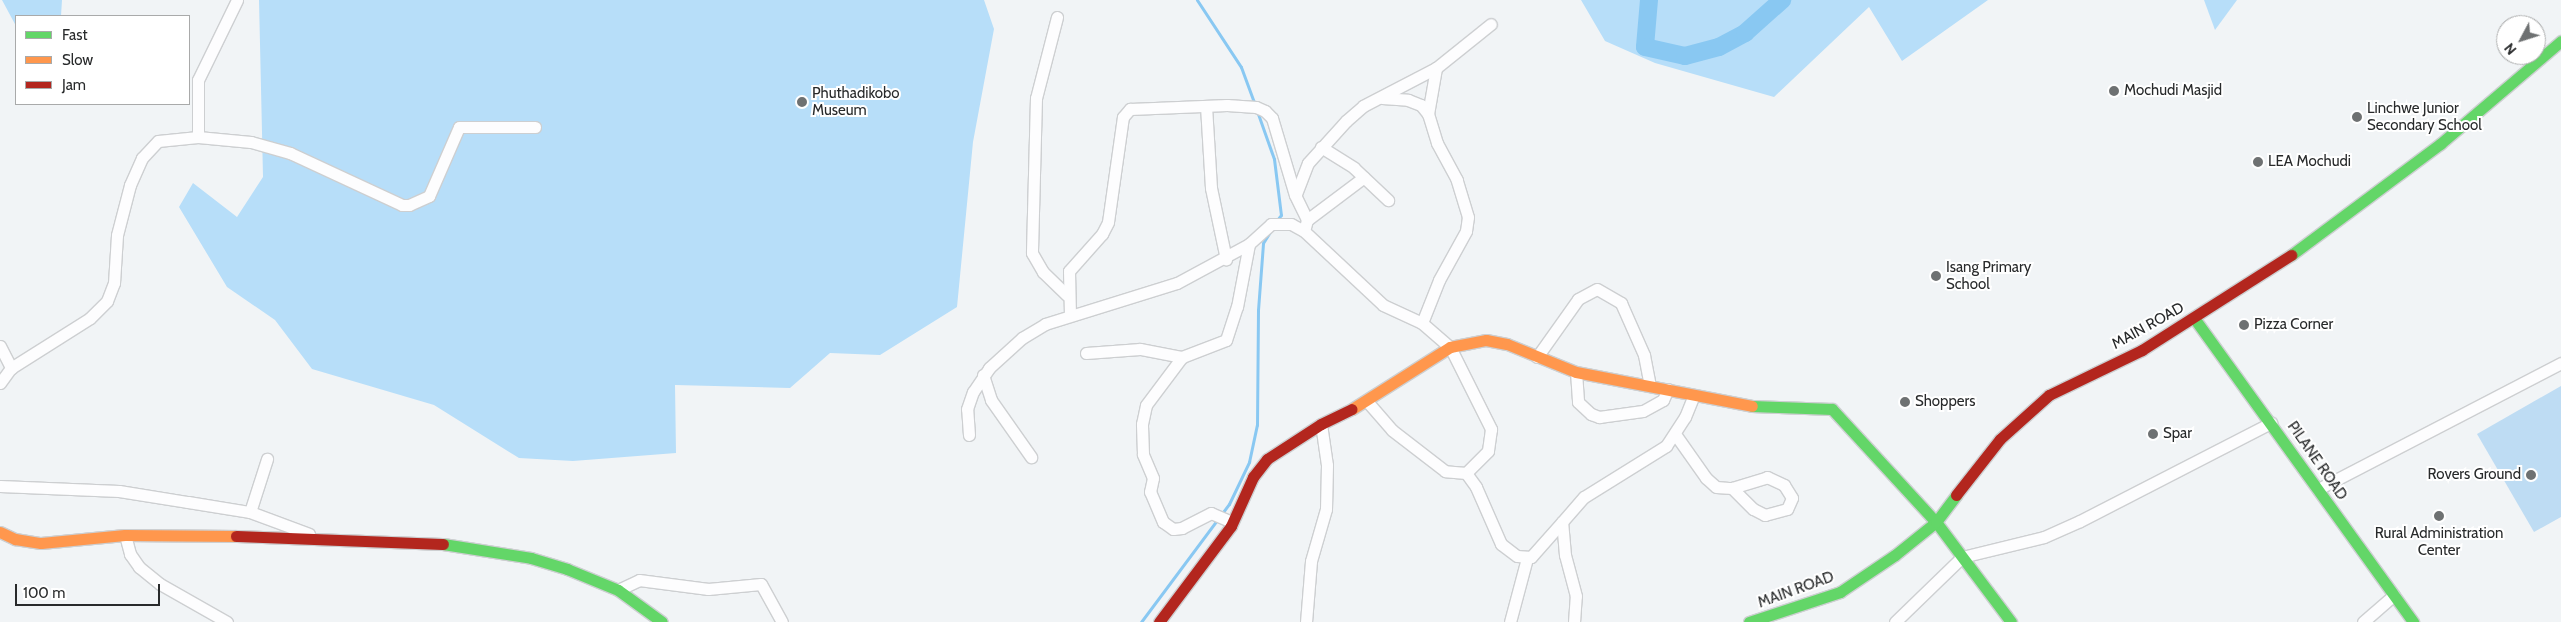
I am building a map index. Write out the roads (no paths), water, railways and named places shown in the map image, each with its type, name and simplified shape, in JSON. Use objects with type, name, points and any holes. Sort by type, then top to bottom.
[{"type":"street","points":[[198,137],[198,80],[237,0]]},
{"type":"street","points":[[1058,17],[1036,98],[1032,253],[1043,272],[1067,295]]},
{"type":"street","points":[[1295,195],[1301,176],[1321,147],[1364,106],[1436,68],[1491,24]]},
{"type":"street","name":"MAIN ROAD","points":[[1750,622],[1840,592],[1895,554],[1936,522],[2000,439],[2049,396],[2142,350],[2284,260],[2440,144],[2561,41]]},
{"type":"street","points":[[1428,114],[1436,68]]},
{"type":"street","points":[[1382,98],[1408,100],[1421,106],[1428,114],[1437,143],[1457,180],[1468,217],[1466,230],[1439,280],[1422,323]]},
{"type":"street","points":[[1206,106],[1210,188],[1226,259]]},
{"type":"street","points":[[1070,316],[1067,295],[1071,267],[1102,234],[1108,222],[1125,114],[1134,108],[1256,107],[1272,118],[1306,226],[1383,305],[1422,323],[1450,346],[1491,429],[1488,451],[1466,473]]},
{"type":"street","points":[[0,383],[11,368],[90,318],[108,301],[114,283],[117,235],[130,185],[142,158],[158,141],[198,137],[251,142],[290,153],[402,205],[409,205],[429,196],[460,126],[535,127]]},
{"type":"street","points":[[1321,147],[1364,177],[1388,200]]},
{"type":"street","points":[[969,435],[967,409],[983,375],[1022,338],[1045,324],[1177,283],[1226,259],[1249,244],[1271,224],[1306,226],[1364,177]]},
{"type":"street","points":[[1086,353],[1140,349],[1182,357],[1226,340],[1237,307],[1249,244]]},
{"type":"street","points":[[1537,357],[1578,299],[1597,289],[1621,303],[1644,355],[1650,384]]},
{"type":"street","name":"PILANE ROAD","points":[[2194,318],[2271,422],[2413,622]]},
{"type":"street","points":[[1159,622],[1224,518],[1267,459],[1321,424],[1367,401],[1450,346],[1486,340],[1507,344],[1576,372],[1650,384],[1693,397],[1750,406],[1832,409],[1936,522],[2011,622]]},
{"type":"street","points":[[0,346],[11,368]]},
{"type":"street","points":[[1182,357],[1146,405],[1142,424],[1141,448],[1153,478],[1150,492],[1163,522],[1173,529],[1224,518]]},
{"type":"street","points":[[2318,489],[2561,363]]},
{"type":"street","points":[[1576,372],[1578,402],[1591,414],[1599,417],[1643,411],[1663,400],[1668,389]]},
{"type":"street","points":[[983,375],[991,400],[1032,457]]},
{"type":"street","points":[[1510,622],[1527,558],[1584,497],[1647,460],[1676,434],[1693,397]]},
{"type":"street","points":[[1367,401],[1392,430],[1420,454],[1445,471],[1466,473],[1476,487],[1501,544],[1509,552],[1527,558]]},
{"type":"street","points":[[1895,622],[1962,557],[2044,537],[2146,490],[2271,422]]},
{"type":"street","points":[[1306,622],[1311,561],[1326,509],[1327,465],[1321,424]]},
{"type":"street","points":[[1676,434],[1706,478],[1716,487],[1732,488],[1767,477],[1784,485],[1792,498],[1786,509],[1766,515],[1753,509],[1732,488]]},
{"type":"street","points":[[250,512],[267,459]]},
{"type":"street","points":[[0,486],[119,491],[250,512],[318,537]]},
{"type":"street","points":[[1562,522],[1565,555],[1576,596],[1574,622]]},
{"type":"street","points":[[0,535],[41,543],[125,535],[318,537],[455,544],[531,558],[618,590],[662,622]]},
{"type":"street","points":[[125,535],[130,554],[139,567],[160,584],[227,622]]},
{"type":"street","points":[[618,590],[639,580],[708,589],[761,584],[782,622]]},
{"type":"street","points":[[2363,622],[2394,596]]},
{"type":"waterway","points":[[1197,0],[1241,67],[1255,105]]},
{"type":"waterway","points":[[1649,0],[1645,47],[1685,56],[1719,47],[1745,33],[1782,0]]},
{"type":"waterway","points":[[1257,111],[1274,159],[1281,215],[1277,220]]},
{"type":"waterway","points":[[1141,622],[1229,504],[1249,462],[1257,425],[1258,310],[1263,243],[1270,232]]},
{"type":"place","name":"Mochudi Masjid","points":[[2114,91]]},
{"type":"place","name":"Phuthadikobo Museum","points":[[802,102]]},
{"type":"place","name":"Linchwe Junior Secondary School","points":[[2357,117]]},
{"type":"place","name":"LEA Mochudi","points":[[2258,162]]},
{"type":"place","name":"Isang Primary School","points":[[1936,276]]},
{"type":"place","name":"Pizza Corner","points":[[2244,325]]},
{"type":"place","name":"Shoppers","points":[[1905,402]]},
{"type":"place","name":"Spar","points":[[2153,434]]},
{"type":"place","name":"Rovers Ground","points":[[2531,475]]},
{"type":"place","name":"Rural Administration Center","points":[[2439,516]]}]
